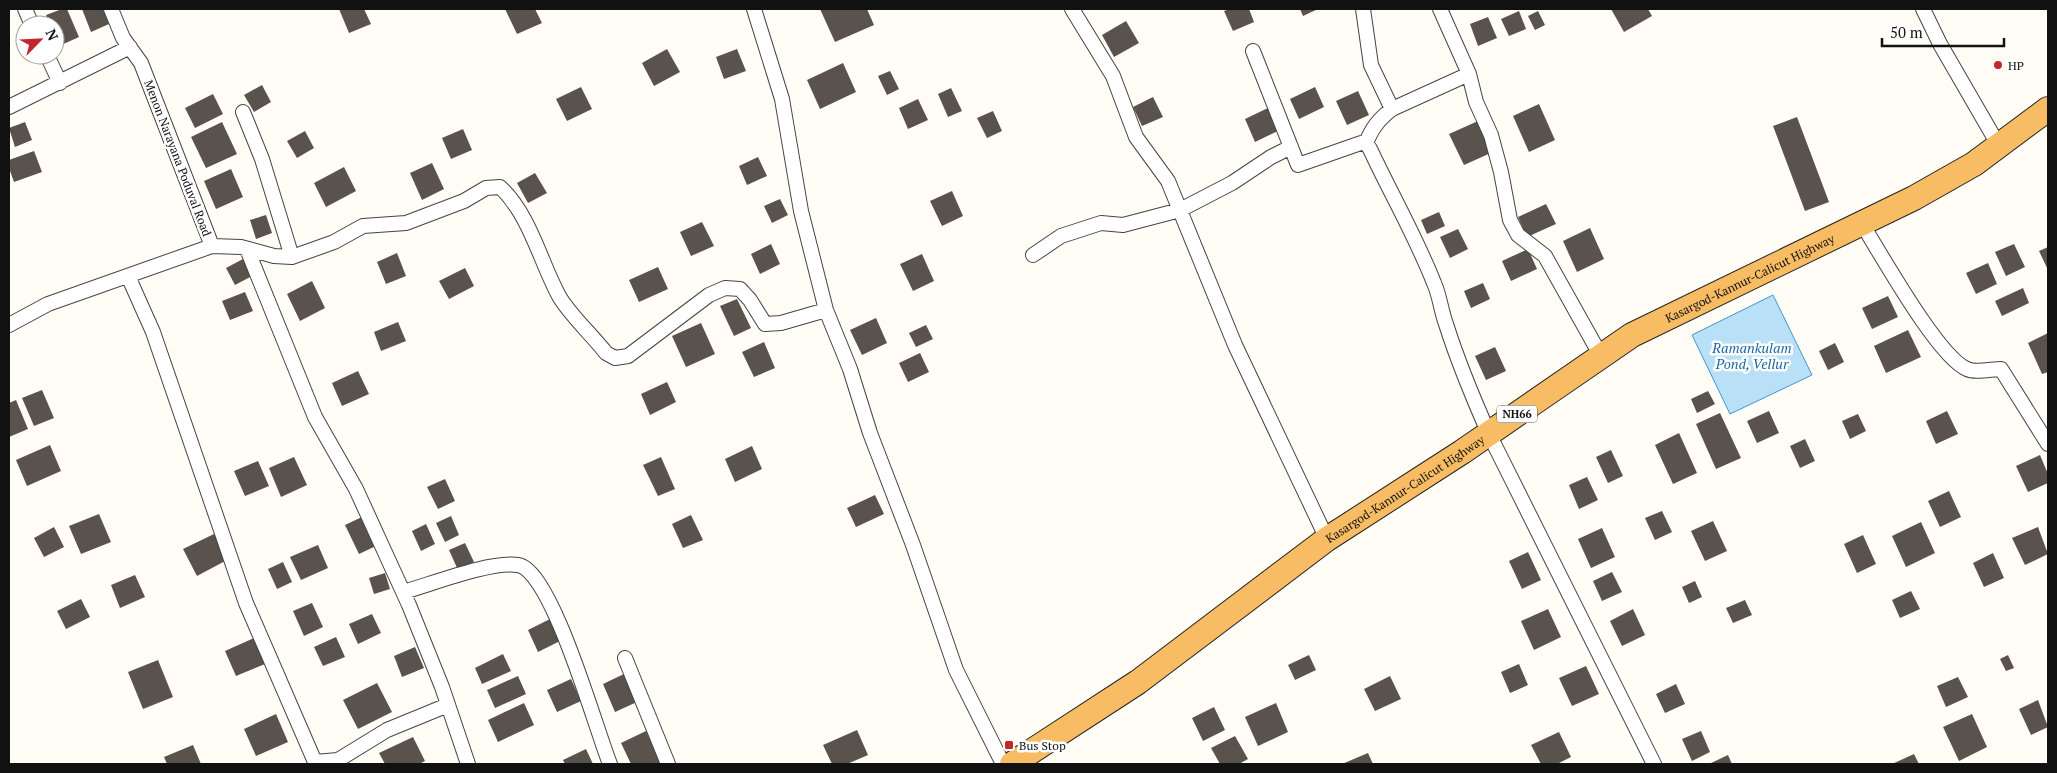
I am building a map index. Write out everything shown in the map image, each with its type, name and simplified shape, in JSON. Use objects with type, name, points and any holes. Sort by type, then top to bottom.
[{"type":"highway","name":"Kasargod-Kannur-Calicut Highway","points":[[1012,764],[1138,682],[1327,539],[1489,434],[1632,335],[1862,224],[1931,188],[1974,164],[2048,109]]},
{"type":"street","name":"Menon Narayana Poduval Road","points":[[9,325],[48,304],[212,246],[141,64],[130,48],[111,9]]},
{"type":"street","points":[[754,9],[782,99],[801,211],[826,310],[850,370],[870,434],[913,545],[956,670],[1003,764]]},
{"type":"street","points":[[1072,9],[1113,76],[1136,137],[1168,182],[1235,345],[1327,539]]},
{"type":"street","points":[[1363,9],[1371,65],[1392,109]]},
{"type":"street","points":[[1440,9],[1469,74],[1497,155],[1510,220],[1518,235],[1545,256],[1601,356]]},
{"type":"street","points":[[1924,9],[1940,44],[1999,146]]},
{"type":"street","points":[[9,107],[130,48]]},
{"type":"street","points":[[1253,52],[1298,165],[1361,143],[1366,143]]},
{"type":"street","points":[[52,65],[60,83]]},
{"type":"street","points":[[1469,74],[1392,109],[1371,130],[1366,143],[1391,194],[1413,232],[1436,286],[1445,323],[1466,383],[1489,434],[1654,764]]},
{"type":"street","points":[[243,112],[266,174],[292,257]]},
{"type":"street","points":[[1033,255],[1061,236],[1101,223],[1124,225],[1180,210],[1232,183],[1271,157],[1291,147]]},
{"type":"street","points":[[212,246],[247,249],[274,256],[292,257],[334,242],[363,226],[406,223],[464,201],[486,188],[500,187],[510,196],[530,233],[561,299],[606,353],[615,358],[628,356],[709,296],[725,288],[740,289],[750,300],[765,324],[781,323],[826,310]]},
{"type":"street","points":[[1862,224],[1915,308],[1950,357],[1968,370],[2001,368],[2048,444]]},
{"type":"street","points":[[247,249],[315,417],[356,489],[403,592],[448,705],[468,764]]},
{"type":"street","points":[[128,276],[153,332],[246,603],[315,762],[338,760],[387,730],[448,705]]},
{"type":"street","points":[[403,592],[493,567],[519,565],[535,575],[562,627],[610,764]]},
{"type":"street","points":[[625,658],[668,764]]},
{"type":"water","name":"Ramankulam Pond, Vellur","points":[[1773,295],[1812,375],[1730,414],[1692,335]]},
{"type":"building","points":[[67,9],[79,37],[65,43],[65,15],[46,15]]},
{"type":"building","points":[[82,9],[103,9],[109,24],[91,32]]},
{"type":"building","points":[[339,9],[364,9],[371,24],[349,33]]},
{"type":"building","points":[[505,9],[535,9],[542,23],[517,34]]},
{"type":"building","points":[[820,9],[867,9],[874,25],[835,42]]},
{"type":"building","points":[[1230,9],[1249,9],[1254,22],[1233,31],[1224,11]]},
{"type":"building","points":[[1300,9],[1318,9],[1303,16]]},
{"type":"building","points":[[1611,9],[1648,9],[1652,16],[1624,32]]},
{"type":"building","points":[[1519,11],[1526,29],[1509,36],[1501,19]]},
{"type":"building","points":[[1538,11],[1545,25],[1535,30],[1528,16]]},
{"type":"building","points":[[1488,17],[1497,38],[1478,46],[1470,24]]},
{"type":"building","points":[[1126,21],[1139,43],[1114,57],[1102,35]]},
{"type":"building","points":[[667,49],[680,72],[654,86],[642,63]]},
{"type":"building","points":[[737,49],[746,71],[724,79],[716,57]]},
{"type":"building","points":[[843,63],[856,92],[820,109],[807,80]]},
{"type":"building","points":[[890,71],[899,89],[887,95],[878,76]]},
{"type":"building","points":[[262,85],[271,102],[254,112],[244,95]]},
{"type":"building","points":[[581,87],[592,109],[567,121],[556,99]]},
{"type":"building","points":[[1315,87],[1324,107],[1299,119],[1290,99]]},
{"type":"building","points":[[951,88],[962,111],[948,117],[938,94]]},
{"type":"building","points":[[1358,91],[1369,115],[1347,125],[1336,101]]},
{"type":"building","points":[[213,94],[223,114],[195,128],[185,108]]},
{"type":"building","points":[[1153,97],[1163,117],[1142,126],[1133,107]]},
{"type":"building","points":[[918,99],[928,120],[908,129],[899,108]]},
{"type":"building","points":[[1539,104],[1555,140],[1529,152],[1513,116]]},
{"type":"building","points":[[1270,107],[1280,130],[1255,142],[1245,119]]},
{"type":"building","points":[[993,111],[1002,131],[987,138],[977,118]]},
{"type":"building","points":[[1797,117],[1829,202],[1805,211],[1773,126]]},
{"type":"building","points":[[1478,121],[1493,152],[1464,165],[1449,134]]},
{"type":"building","points":[[25,122],[32,140],[15,147],[9,128]]},
{"type":"building","points":[[222,122],[237,154],[206,168],[191,137]]},
{"type":"building","points":[[463,129],[472,150],[451,159],[442,138]]},
{"type":"building","points":[[305,131],[314,148],[297,158],[287,141]]},
{"type":"building","points":[[34,151],[42,172],[14,182],[9,168],[9,160]]},
{"type":"building","points":[[758,157],[767,176],[747,185],[739,166]]},
{"type":"building","points":[[432,163],[444,189],[422,200],[410,173]]},
{"type":"building","points":[[344,167],[356,191],[326,207],[314,183]]},
{"type":"building","points":[[231,169],[243,197],[216,209],[204,181]]},
{"type":"building","points":[[535,173],[547,193],[528,203],[517,183]]},
{"type":"building","points":[[952,191],[963,216],[942,226],[930,201]]},
{"type":"building","points":[[780,199],[788,215],[772,223],[764,206]]},
{"type":"building","points":[[1546,204],[1556,224],[1527,237],[1518,217]]},
{"type":"building","points":[[1439,212],[1445,226],[1427,234],[1421,220]]},
{"type":"building","points":[[266,215],[272,233],[256,239],[250,220]]},
{"type":"building","points":[[702,222],[714,246],[691,256],[680,232]]},
{"type":"building","points":[[1590,228],[1604,259],[1577,272],[1563,241]]},
{"type":"building","points":[[1458,229],[1468,249],[1450,258],[1440,237]]},
{"type":"building","points":[[771,244],[780,264],[760,274],[751,254]]},
{"type":"building","points":[[2014,244],[2025,267],[2006,276],[1995,252]]},
{"type":"building","points":[[2048,247],[2048,270],[2039,251]]},
{"type":"building","points":[[1528,249],[1537,269],[1511,281],[1502,261]]},
{"type":"building","points":[[397,253],[406,276],[386,284],[377,262]]},
{"type":"building","points":[[922,254],[934,281],[913,291],[900,264]]},
{"type":"building","points":[[243,259],[252,276],[235,285],[226,268]]},
{"type":"building","points":[[1988,263],[1997,284],[1976,294],[1966,273]]},
{"type":"building","points":[[658,267],[668,289],[639,302],[629,280]]},
{"type":"building","points":[[465,268],[474,286],[449,299],[439,281]]},
{"type":"building","points":[[312,281],[325,308],[300,321],[287,294]]},
{"type":"building","points":[[1483,283],[1490,299],[1471,308],[1464,291]]},
{"type":"building","points":[[2023,288],[2029,303],[2002,316],[1995,301]]},
{"type":"building","points":[[245,292],[253,311],[230,320],[222,301]]},
{"type":"building","points":[[1888,296],[1898,317],[1872,329],[1862,308]]},
{"type":"building","points":[[737,299],[751,328],[734,336],[720,306]]},
{"type":"building","points":[[876,318],[887,343],[862,355],[850,330]]},
{"type":"building","points":[[398,322],[406,341],[381,351],[374,332]]},
{"type":"building","points":[[701,323],[715,354],[686,367],[672,336]]},
{"type":"building","points":[[926,325],[933,339],[916,347],[909,333]]},
{"type":"building","points":[[1908,330],[1921,357],[1886,373],[1874,346]]},
{"type":"building","points":[[2048,333],[2048,372],[2042,374],[2028,343]]},
{"type":"building","points":[[764,342],[775,368],[754,377],[742,352]]},
{"type":"building","points":[[1835,343],[1844,362],[1828,370],[1819,351]]},
{"type":"building","points":[[1495,347],[1506,371],[1486,380],[1475,356]]},
{"type":"building","points":[[920,353],[929,372],[908,382],[899,363]]},
{"type":"building","points":[[358,371],[369,394],[342,406],[332,383]]},
{"type":"building","points":[[667,382],[676,402],[650,415],[641,394]]},
{"type":"building","points":[[42,390],[54,418],[34,426],[22,398]]},
{"type":"building","points":[[1708,391],[1715,404],[1697,413],[1691,399]]},
{"type":"building","points":[[16,400],[28,429],[9,437],[9,403]]},
{"type":"building","points":[[1769,411],[1779,433],[1757,443],[1747,421]]},
{"type":"building","points":[[1947,411],[1958,434],[1936,444],[1926,421]]},
{"type":"building","points":[[1720,413],[1741,458],[1716,469],[1696,424]]},
{"type":"building","points":[[1858,414],[1866,431],[1850,439],[1842,421]]},
{"type":"building","points":[[1679,433],[1697,473],[1673,484],[1655,445]]},
{"type":"building","points":[[1805,439],[1815,461],[1800,468],[1790,446]]},
{"type":"building","points":[[50,445],[61,471],[27,486],[16,460]]},
{"type":"building","points":[[752,446],[762,469],[735,482],[725,459]]},
{"type":"building","points":[[1611,450],[1623,476],[1608,483],[1596,457]]},
{"type":"building","points":[[2040,455],[2048,474],[2048,483],[2028,492],[2016,466]]},
{"type":"building","points":[[294,457],[307,485],[281,497],[269,468]]},
{"type":"building","points":[[661,457],[675,489],[658,496],[643,465]]},
{"type":"building","points":[[258,461],[269,486],[245,496],[234,471]]},
{"type":"building","points":[[1587,477],[1598,500],[1579,509],[1569,485]]},
{"type":"building","points":[[445,479],[455,501],[438,509],[427,487]]},
{"type":"building","points":[[1949,491],[1961,517],[1940,527],[1928,501]]},
{"type":"building","points":[[875,495],[884,514],[856,527],[847,508]]},
{"type":"building","points":[[1662,511],[1672,532],[1655,540],[1645,518]]},
{"type":"building","points":[[99,514],[111,542],[81,554],[69,526]]},
{"type":"building","points":[[691,515],[703,540],[683,548],[672,524]]},
{"type":"building","points":[[364,516],[378,545],[359,554],[345,525]]},
{"type":"building","points":[[451,516],[459,535],[445,542],[436,523]]},
{"type":"building","points":[[1713,521],[1727,551],[1705,561],[1691,531]]},
{"type":"building","points":[[1921,522],[1935,553],[1906,567],[1892,536]]},
{"type":"building","points":[[426,524],[435,544],[421,551],[412,531]]},
{"type":"building","points":[[54,527],[64,547],[44,557],[34,538]]},
{"type":"building","points":[[2038,527],[2048,554],[2025,565],[2012,538]]},
{"type":"building","points":[[1602,528],[1615,557],[1591,568],[1578,539]]},
{"type":"building","points":[[214,534],[227,560],[197,576],[183,549]]},
{"type":"building","points":[[1863,535],[1876,564],[1857,573],[1844,544]]},
{"type":"building","points":[[465,543],[474,562],[458,570],[449,550]]},
{"type":"building","points":[[318,545],[328,568],[301,580],[290,557]]},
{"type":"building","points":[[1528,552],[1541,580],[1522,589],[1509,561]]},
{"type":"building","points":[[1993,553],[2004,578],[1984,587],[1973,563]]},
{"type":"building","points":[[283,562],[292,582],[277,589],[268,569]]},
{"type":"building","points":[[1612,572],[1622,592],[1602,601],[1593,581]]},
{"type":"building","points":[[385,573],[390,589],[374,594],[369,578]]},
{"type":"building","points":[[135,575],[145,597],[120,608],[111,585]]},
{"type":"building","points":[[1695,581],[1702,597],[1689,603],[1682,587]]},
{"type":"building","points":[[1911,591],[1920,609],[1900,618],[1892,600]]},
{"type":"building","points":[[81,599],[90,617],[66,629],[57,611]]},
{"type":"building","points":[[1745,600],[1752,615],[1733,623],[1726,608]]},
{"type":"building","points":[[312,603],[323,627],[304,636],[293,611]]},
{"type":"building","points":[[1548,609],[1561,637],[1534,650],[1521,621]]},
{"type":"building","points":[[1633,609],[1645,635],[1622,646],[1610,621]]},
{"type":"building","points":[[372,614],[381,633],[358,644],[349,624]]},
{"type":"building","points":[[550,619],[560,641],[538,652],[528,630]]},
{"type":"building","points":[[336,637],[345,657],[323,666],[314,647]]},
{"type":"building","points":[[254,638],[265,664],[236,676],[225,651]]},
{"type":"building","points":[[415,647],[424,668],[402,677],[394,656]]},
{"type":"building","points":[[503,654],[511,671],[482,684],[475,668]]},
{"type":"building","points":[[1309,655],[1316,670],[1295,680],[1288,665]]},
{"type":"building","points":[[2008,655],[2014,668],[2006,671],[2000,659]]},
{"type":"building","points":[[158,660],[173,697],[143,709],[128,672]]},
{"type":"building","points":[[1519,664],[1528,685],[1510,693],[1501,672]]},
{"type":"building","points":[[1586,666],[1599,694],[1572,706],[1559,678]]},
{"type":"building","points":[[624,674],[637,702],[615,712],[603,684]]},
{"type":"building","points":[[518,676],[526,694],[495,708],[487,690]]},
{"type":"building","points":[[1390,676],[1401,699],[1375,711],[1364,689]]},
{"type":"building","points":[[1958,677],[1968,697],[1946,707],[1937,686]]},
{"type":"building","points":[[571,679],[581,701],[557,712],[547,690]]},
{"type":"building","points":[[377,683],[392,712],[358,729],[343,700]]},
{"type":"building","points":[[1676,684],[1685,704],[1665,713],[1656,694]]},
{"type":"building","points":[[2038,700],[2048,727],[2031,735],[2019,709]]},
{"type":"building","points":[[524,703],[534,725],[498,742],[488,720]]},
{"type":"building","points":[[1276,703],[1288,732],[1258,746],[1245,717]]},
{"type":"building","points":[[1214,707],[1225,730],[1203,741],[1192,718]]},
{"type":"building","points":[[276,714],[288,742],[256,756],[244,729]]},
{"type":"building","points":[[1972,714],[1987,747],[1959,761],[1943,727]]},
{"type":"building","points":[[857,730],[868,755],[847,764],[832,764],[823,745]]},
{"type":"building","points":[[646,731],[661,764],[631,764],[621,743]]},
{"type":"building","points":[[1701,731],[1710,752],[1692,761],[1682,739]]},
{"type":"building","points":[[1559,732],[1571,757],[1557,764],[1541,764],[1531,745]]},
{"type":"building","points":[[1235,736],[1248,759],[1239,764],[1220,764],[1211,748]]},
{"type":"building","points":[[413,737],[425,761],[419,764],[385,764],[379,753]]},
{"type":"building","points":[[193,745],[201,764],[167,764],[164,757]]},
{"type":"building","points":[[586,749],[593,764],[565,764],[563,760]]},
{"type":"building","points":[[1368,753],[1373,764],[1342,764]]},
{"type":"building","points":[[1914,754],[1919,764],[1892,764]]},
{"type":"building","points":[[1728,755],[1732,764],[1709,764]]},
{"type":"place","name":"HP","points":[[1998,65]]},
{"type":"place","name":"Bus Stop","points":[[1009,745]]}]
